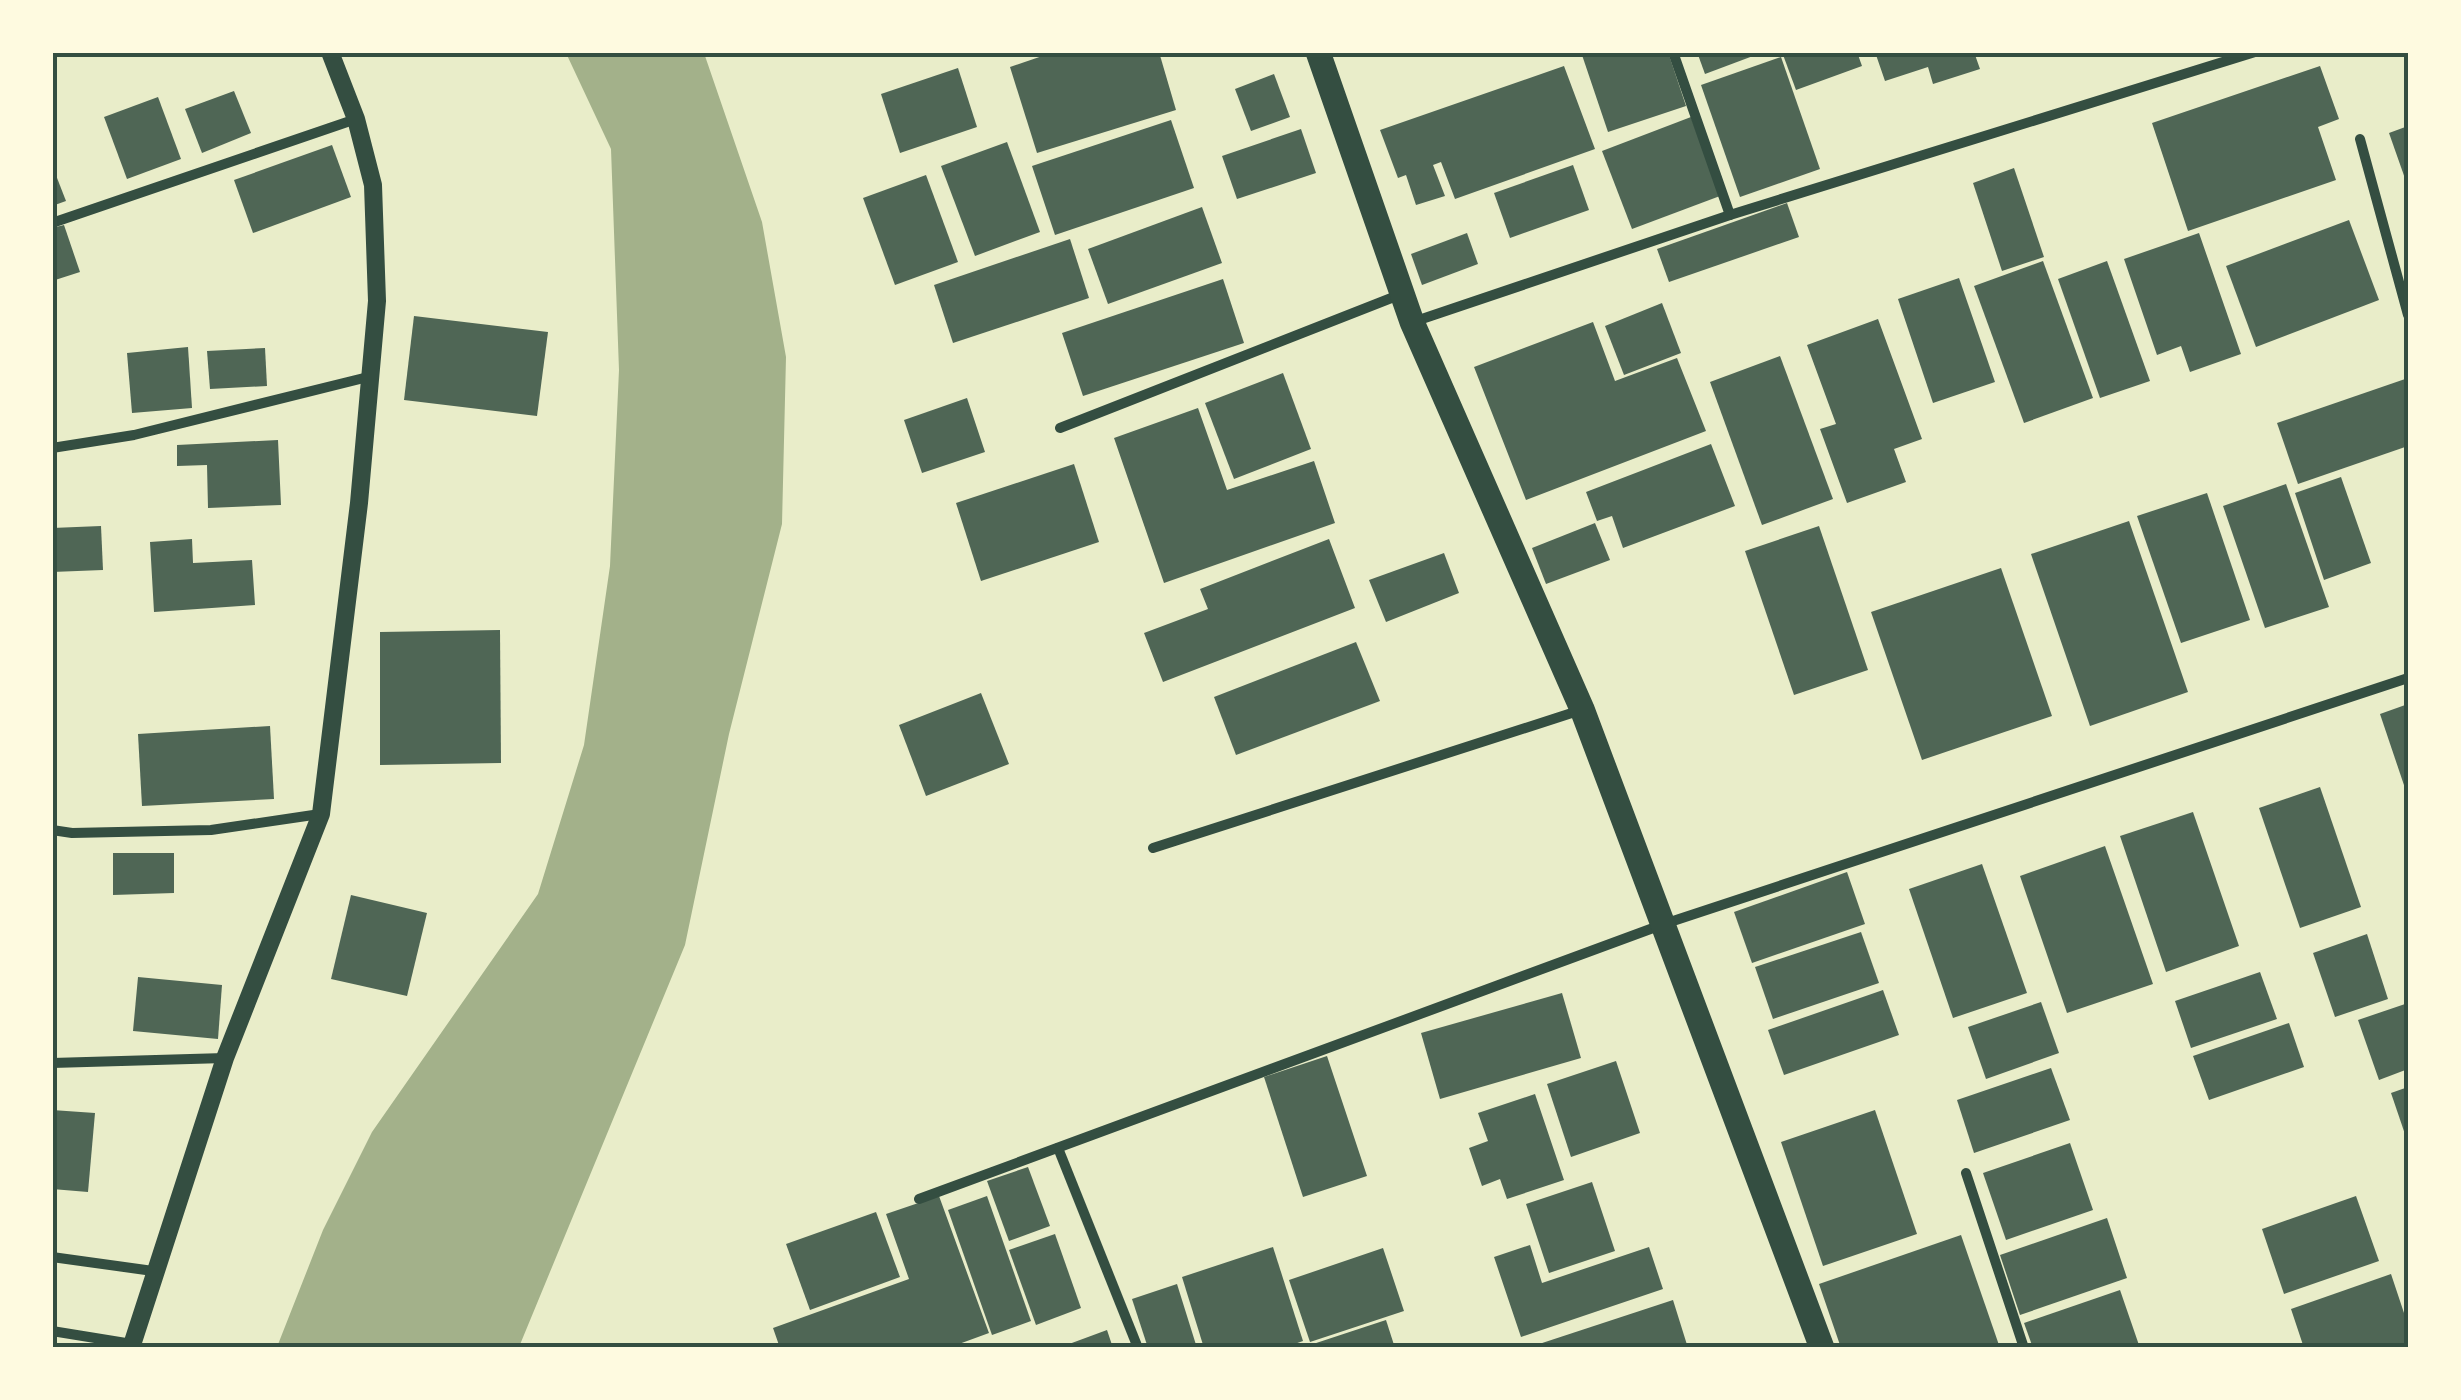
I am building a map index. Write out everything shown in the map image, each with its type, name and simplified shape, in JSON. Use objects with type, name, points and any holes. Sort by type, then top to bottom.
[{"type":"main road","points":[[1318,52],[1412,322],[1582,710],[1822,1348]]},
{"type":"street","points":[[52,1331],[132,1346],[153,1271],[225,1058],[321,814],[372,376],[377,233],[373,185],[356,119],[330,52]]},
{"type":"street","points":[[1672,52],[1730,215]]},
{"type":"street","points":[[1412,322],[1730,215],[2254,52]]},
{"type":"street","points":[[52,223],[356,119]]},
{"type":"street","points":[[2360,139],[2408,316]]},
{"type":"street","points":[[1060,428],[1402,294]]},
{"type":"street","points":[[52,448],[134,435],[372,376]]},
{"type":"street","points":[[919,1199],[1664,924],[2408,678]]},
{"type":"street","points":[[1153,848],[1582,710]]},
{"type":"street","points":[[52,830],[72,834],[210,830],[321,814]]},
{"type":"street","points":[[52,1063],[225,1058]]},
{"type":"street","points":[[1058,1148],[1138,1348]]},
{"type":"street","points":[[1966,1173],[2024,1348]]},
{"type":"street","points":[[52,1256],[153,1271]]},
{"type":"shaded area","points":[[566,53],[704,53],[762,222],[786,357],[782,524],[729,734],[685,945],[519,1347],[277,1347],[323,1230],[372,1132],[538,894],[584,745],[610,566],[619,370],[611,149]]},
{"type":"building","points":[[1054,52],[1159,52],[1176,110],[1037,153],[1010,67]]},
{"type":"building","points":[[1581,52],[1668,52],[1686,106],[1608,132]]},
{"type":"building","points":[[1697,52],[1761,52],[1761,53],[1705,74]]},
{"type":"building","points":[[1782,52],[1857,52],[1862,66],[1796,90]]},
{"type":"building","points":[[1875,52],[1974,52],[1980,69],[1933,84],[1928,67],[1885,81]]},
{"type":"building","points":[[1781,57],[1820,169],[1740,197],[1701,85]]},
{"type":"building","points":[[1564,66],[1595,149],[1455,199],[1441,162],[1433,165],[1445,196],[1416,205],[1406,175],[1398,178],[1380,130]]},
{"type":"building","points":[[2320,66],[2339,119],[2318,127],[2336,180],[2188,231],[2152,123]]},
{"type":"building","points":[[958,68],[977,127],[900,153],[881,94]]},
{"type":"building","points":[[1274,74],[1290,117],[1251,131],[1235,89]]},
{"type":"building","points":[[234,91],[251,133],[202,153],[185,109]]},
{"type":"building","points":[[158,97],[181,159],[127,179],[104,117]]},
{"type":"building","points":[[1691,117],[1720,196],[1632,229],[1602,151]]},
{"type":"building","points":[[1171,120],[1194,188],[1055,235],[1032,166]]},
{"type":"building","points":[[2408,126],[2408,187],[2389,133]]},
{"type":"building","points":[[1301,129],[1316,173],[1237,199],[1222,156]]},
{"type":"building","points":[[1007,142],[1040,232],[975,256],[941,166]]},
{"type":"building","points":[[332,145],[351,197],[253,233],[234,180]]},
{"type":"building","points":[[52,165],[66,201],[52,206]]},
{"type":"building","points":[[1573,165],[1589,210],[1510,238],[1494,193]]},
{"type":"building","points":[[2014,168],[2044,257],[2002,271],[1973,183]]},
{"type":"building","points":[[926,175],[958,262],[895,285],[863,198]]},
{"type":"building","points":[[1787,203],[1799,237],[1669,282],[1657,249]]},
{"type":"building","points":[[1202,207],[1222,263],[1108,304],[1088,249]]},
{"type":"building","points":[[2349,220],[2379,300],[2256,347],[2226,266]]},
{"type":"building","points":[[64,225],[80,272],[52,281],[52,228]]},
{"type":"building","points":[[1467,233],[1478,264],[1422,285],[1411,254]]},
{"type":"building","points":[[2199,233],[2241,354],[2190,372],[2181,346],[2157,355],[2124,259]]},
{"type":"building","points":[[1070,239],[1089,298],[953,343],[934,285]]},
{"type":"building","points":[[2043,261],[2093,398],[2024,423],[1974,286]]},
{"type":"building","points":[[2107,261],[2150,381],[2100,398],[2058,279]]},
{"type":"building","points":[[1959,278],[1995,382],[1933,403],[1898,299]]},
{"type":"building","points":[[1223,279],[1244,343],[1083,396],[1062,333]]},
{"type":"building","points":[[1662,303],[1681,353],[1624,375],[1605,326]]},
{"type":"building","points":[[414,316],[548,332],[537,416],[404,400]]},
{"type":"building","points":[[1878,319],[1922,439],[1894,449],[1906,482],[1847,503],[1820,429],[1836,424],[1807,345]]},
{"type":"building","points":[[1593,322],[1615,381],[1677,358],[1706,431],[1526,500],[1474,367]]},
{"type":"building","points":[[188,347],[192,408],[132,413],[127,353]]},
{"type":"building","points":[[265,348],[267,386],[210,389],[207,351]]},
{"type":"building","points":[[1780,356],[1833,499],[1762,525],[1710,382]]},
{"type":"building","points":[[1283,373],[1311,449],[1234,479],[1205,403]]},
{"type":"building","points":[[2408,378],[2408,446],[2298,484],[2277,423]]},
{"type":"building","points":[[967,398],[985,452],[922,473],[904,420]]},
{"type":"building","points":[[1198,408],[1227,490],[1314,461],[1335,523],[1164,583],[1114,438]]},
{"type":"building","points":[[278,440],[281,505],[208,508],[207,465],[177,466],[177,445]]},
{"type":"building","points":[[1711,444],[1735,506],[1623,548],[1612,516],[1597,521],[1586,492]]},
{"type":"building","points":[[1074,464],[1099,542],[981,581],[956,503]]},
{"type":"building","points":[[2341,477],[2371,563],[2324,580],[2295,493]]},
{"type":"building","points":[[2286,484],[2329,607],[2265,628],[2223,506]]},
{"type":"building","points":[[2207,493],[2250,620],[2181,643],[2137,516]]},
{"type":"building","points":[[2129,521],[2188,692],[2090,726],[2031,554]]},
{"type":"building","points":[[1595,523],[1610,560],[1546,584],[1532,548]]},
{"type":"building","points":[[101,526],[103,570],[52,572],[52,528]]},
{"type":"building","points":[[1819,526],[1868,670],[1794,695],[1745,551]]},
{"type":"building","points":[[192,539],[193,563],[252,560],[255,605],[154,612],[150,542]]},
{"type":"building","points":[[1329,539],[1355,608],[1163,682],[1144,633],[1208,609],[1200,589]]},
{"type":"building","points":[[1444,553],[1459,593],[1386,622],[1369,580]]},
{"type":"building","points":[[2001,568],[2052,716],[1922,760],[1871,612]]},
{"type":"building","points":[[500,630],[501,763],[380,765],[380,632]]},
{"type":"building","points":[[1356,642],[1380,701],[1236,755],[1214,697]]},
{"type":"building","points":[[981,693],[1009,764],[926,796],[899,725]]},
{"type":"building","points":[[2408,704],[2408,797],[2380,714]]},
{"type":"building","points":[[270,726],[274,799],[142,806],[138,734]]},
{"type":"building","points":[[2320,787],[2361,907],[2300,928],[2259,808]]},
{"type":"building","points":[[2193,812],[2239,946],[2166,972],[2120,836]]},
{"type":"building","points":[[2105,846],[2153,984],[2067,1013],[2020,876]]},
{"type":"building","points":[[113,853],[174,853],[174,893],[113,895]]},
{"type":"building","points":[[1982,864],[2027,993],[1953,1018],[1909,889]]},
{"type":"building","points":[[1847,872],[1865,924],[1752,963],[1734,912]]},
{"type":"building","points":[[351,895],[427,913],[407,996],[331,979]]},
{"type":"building","points":[[1861,932],[1879,983],[1773,1019],[1755,967]]},
{"type":"building","points":[[2367,934],[2388,999],[2335,1017],[2313,953]]},
{"type":"building","points":[[2260,972],[2277,1019],[2191,1048],[2175,1001]]},
{"type":"building","points":[[138,977],[222,985],[218,1039],[133,1031]]},
{"type":"building","points":[[1883,990],[1899,1035],[1784,1075],[1768,1030]]},
{"type":"building","points":[[1562,993],[1581,1058],[1440,1099],[1421,1033]]},
{"type":"building","points":[[2041,1002],[2059,1053],[1986,1079],[1968,1027]]},
{"type":"building","points":[[2408,1003],[2408,1069],[2379,1080],[2358,1020]]},
{"type":"building","points":[[2289,1023],[2304,1067],[2209,1100],[2193,1056]]},
{"type":"building","points":[[1327,1056],[1367,1176],[1303,1197],[1264,1077]]},
{"type":"building","points":[[1616,1061],[1640,1133],[1571,1157],[1547,1084]]},
{"type":"building","points":[[2051,1068],[2070,1120],[1974,1153],[1957,1100]]},
{"type":"building","points":[[2408,1087],[2408,1143],[2391,1093]]},
{"type":"building","points":[[1535,1094],[1564,1180],[1507,1199],[1500,1179],[1482,1186],[1469,1148],[1488,1141],[1478,1113]]},
{"type":"building","points":[[52,1110],[95,1113],[88,1192],[52,1189]]},
{"type":"building","points":[[1875,1110],[1917,1234],[1823,1266],[1781,1142]]},
{"type":"building","points":[[2070,1143],[2093,1210],[2006,1240],[1983,1173]]},
{"type":"building","points":[[1028,1167],[1050,1226],[1009,1241],[987,1181]]},
{"type":"building","points":[[1592,1182],[1615,1251],[1549,1273],[1526,1204]]},
{"type":"building","points":[[939,1196],[989,1333],[948,1348],[780,1348],[773,1328],[909,1279],[886,1214]]},
{"type":"building","points":[[987,1196],[1031,1321],[992,1335],[948,1210]]},
{"type":"building","points":[[2356,1196],[2379,1261],[2284,1294],[2262,1229]]},
{"type":"building","points":[[876,1212],[900,1277],[810,1310],[786,1244]]},
{"type":"building","points":[[2107,1218],[2127,1278],[2020,1315],[2000,1255]]},
{"type":"building","points":[[1055,1234],[1081,1308],[1036,1325],[1009,1250]]},
{"type":"building","points":[[1961,1235],[2000,1348],[1841,1348],[1819,1284]]},
{"type":"building","points":[[1530,1245],[1542,1283],[1649,1247],[1663,1289],[1521,1337],[1494,1257]]},
{"type":"building","points":[[1273,1247],[1303,1341],[1283,1348],[1204,1348],[1182,1277]]},
{"type":"building","points":[[1383,1248],[1404,1311],[1310,1342],[1289,1280]]},
{"type":"building","points":[[2391,1274],[2408,1325],[2408,1348],[2304,1348],[2291,1309]]},
{"type":"building","points":[[1177,1284],[1197,1348],[1148,1348],[1132,1299]]},
{"type":"building","points":[[2120,1290],[2140,1348],[2033,1348],[2024,1323]]},
{"type":"building","points":[[1673,1300],[1688,1348],[1530,1348],[1530,1347]]},
{"type":"building","points":[[1386,1320],[1395,1348],[1304,1348],[1304,1347]]},
{"type":"building","points":[[1107,1330],[1113,1348],[1061,1348],[1061,1347]]}]
